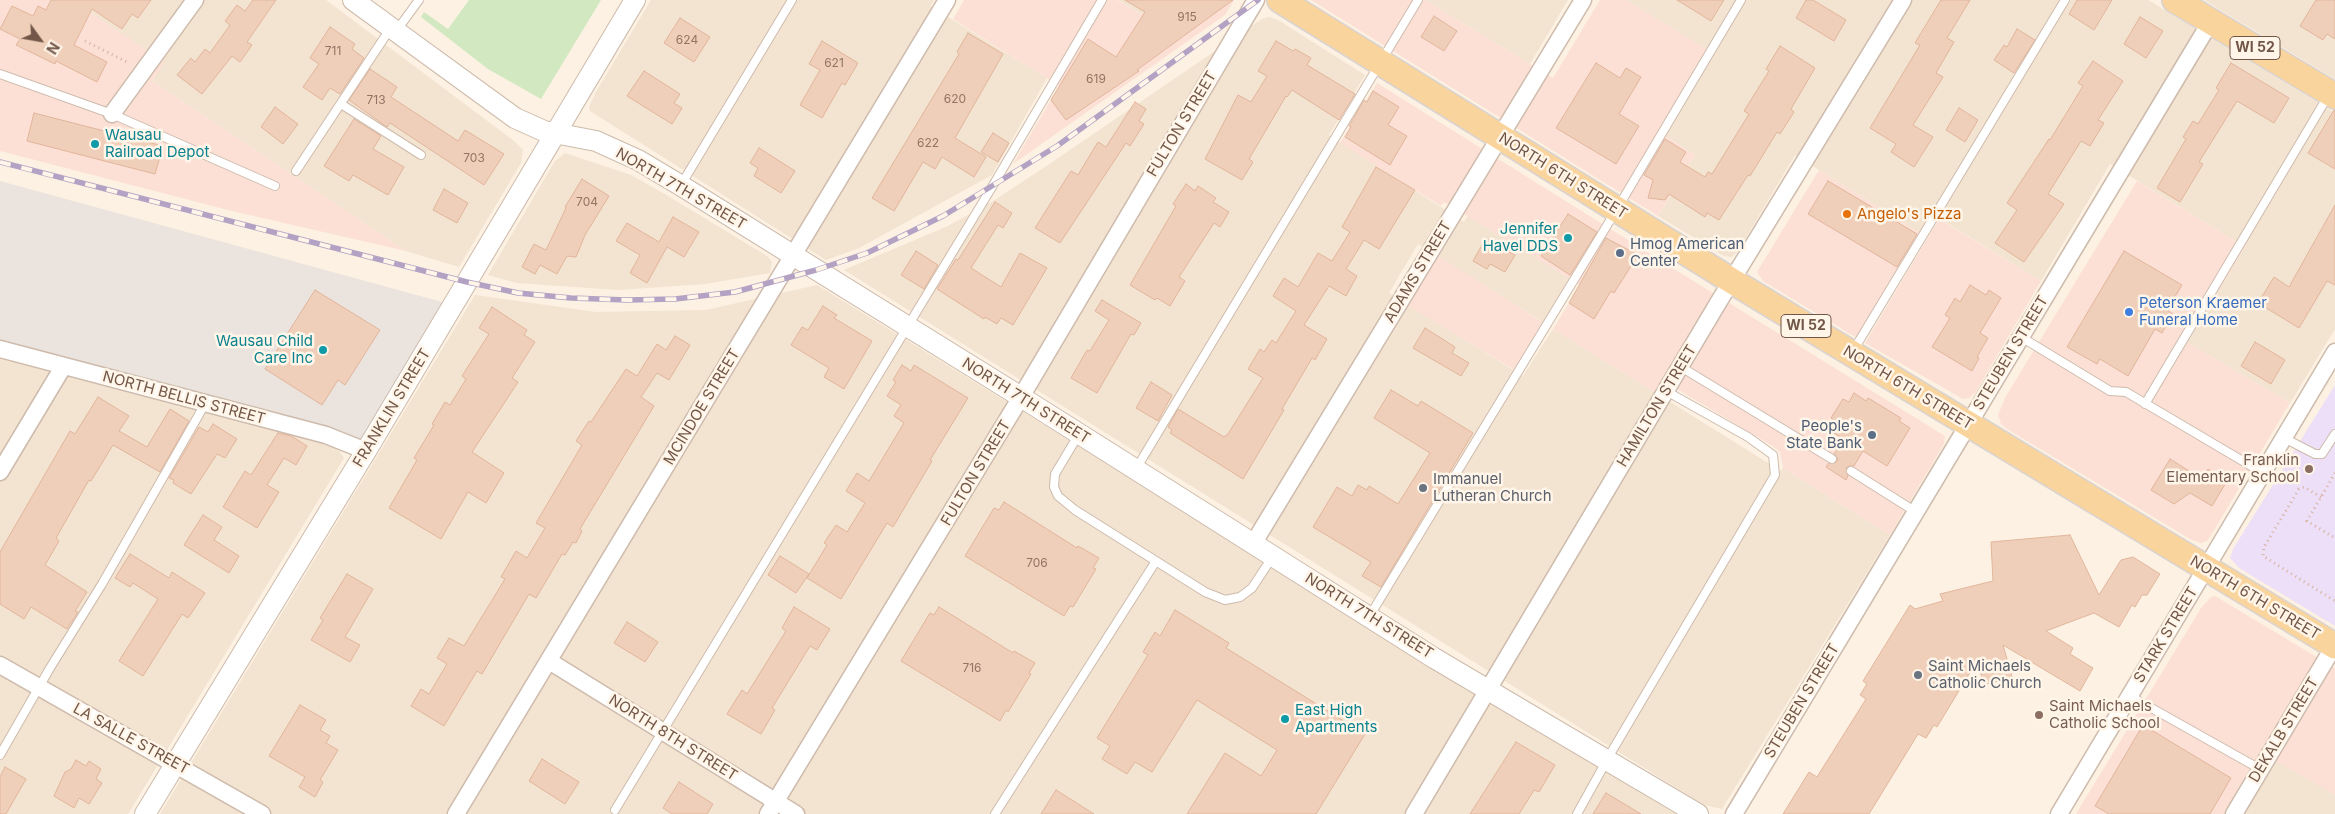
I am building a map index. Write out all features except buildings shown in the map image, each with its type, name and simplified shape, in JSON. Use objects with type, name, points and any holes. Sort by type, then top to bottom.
[{"type":"main road","name":"NORTH 6TH STREET","points":[[1280,0],[1732,281],[2334,646]]},
{"type":"main road","name":"WI 52","points":[[2175,0],[2332,94]]},
{"type":"street","points":[[112,114],[195,0]]},
{"type":"street","name":"NORTH 7TH STREET","points":[[353,0],[514,118],[530,126],[556,134],[596,141],[638,160],[1022,397],[1369,617],[1698,814]]},
{"type":"street","name":"FRANKLIN STREET","points":[[145,814],[366,451],[636,0]]},
{"type":"street","name":"MCINDOE STREET","points":[[456,814],[947,0]]},
{"type":"street","name":"FULTON STREET","points":[[772,808],[1022,397],[1256,0]]},
{"type":"street","name":"ADAMS STREET","points":[[1253,544],[1583,0]]},
{"type":"street","name":"HAMILTON STREET","points":[[1414,814],[1732,281],[1903,0]]},
{"type":"street","name":"STEUBEN STREET","points":[[1734,814],[2211,21]]},
{"type":"street","name":"NORTH BELLIS STREET","points":[[0,349],[326,436],[366,451]]},
{"type":"street","name":"STARK STREET","points":[[2059,814],[2335,352]]},
{"type":"street","points":[[0,472],[63,367]]},
{"type":"street","name":"DEKALB STREET","points":[[2234,814],[2334,646]]},
{"type":"street","name":"NORTH 8TH STREET","points":[[549,661],[663,732],[772,808],[796,814]]},
{"type":"street","name":"LA SALLE STREET","points":[[0,665],[262,814]]},
{"type":"lane","points":[[296,171],[393,30],[419,0]]},
{"type":"lane","points":[[680,185],[792,0]]},
{"type":"lane","points":[[615,810],[1102,0]]},
{"type":"lane","points":[[1136,469],[1418,0]]},
{"type":"lane","points":[[1369,617],[1617,209],[1741,0]]},
{"type":"lane","points":[[1852,354],[2065,0]]},
{"type":"lane","points":[[0,74],[112,114],[275,186]]},
{"type":"lane","points":[[2145,404],[2332,94]]},
{"type":"lane","points":[[341,104],[422,155]]},
{"type":"lane","points":[[2021,336],[2110,391],[2126,392],[2262,474]]},
{"type":"lane","points":[[1681,367],[1832,459]]},
{"type":"lane","points":[[1577,814],[1606,760],[1775,476],[1773,455],[1748,437],[1666,391]]},
{"type":"lane","points":[[0,755],[102,584],[205,404]]},
{"type":"lane","points":[[1079,434],[1055,474],[1054,488],[1058,496],[1069,506],[1205,592],[1216,598],[1233,600],[1247,593],[1273,556]]},
{"type":"lane","points":[[2284,438],[2315,454],[2322,454],[2335,434]]},
{"type":"lane","points":[[1851,471],[1916,512]]},
{"type":"lane","points":[[995,814],[1156,561]]},
{"type":"lane","points":[[2130,696],[2260,770]]},
{"type":"path","points":[[85,41],[129,64]]},
{"type":"path","points":[[2335,473],[2307,520],[2335,538]]},
{"type":"path","points":[[2321,497],[2304,487],[2299,489],[2264,547],[2263,556],[2335,601]]},
{"type":"shaded area","points":[[0,0],[71,0],[165,62],[152,81],[406,251],[232,211],[0,151]]},
{"type":"shaded area","points":[[71,0],[326,0],[514,141],[523,150],[521,163],[459,267],[406,251],[152,81],[164,62]]},
{"type":"shaded area","points":[[651,0],[934,0],[930,6],[1047,78],[992,175],[859,248],[826,260],[590,111],[589,107],[596,92]]},
{"type":"shaded area","points":[[964,0],[1117,0],[1154,22],[1168,0],[1234,0],[1225,15],[1013,164],[1059,86],[953,19]]},
{"type":"shaded area","points":[[1118,0],[1168,0],[1154,22]]},
{"type":"shaded area","points":[[1311,0],[1425,0],[1553,78],[1600,0],[1626,0],[1708,50],[1658,131],[1695,155],[1658,216]]},
{"type":"shaded area","points":[[1425,0],[1568,0],[1530,64]]},
{"type":"shaded area","points":[[1626,0],[2148,0],[2335,113],[2335,329],[2290,403],[2187,342],[2245,247],[2110,164],[2041,281],[1932,214],[1920,233],[1795,155],[1738,251],[1732,257],[1724,256],[1658,216],[1695,155],[1666,136],[1714,54]]},
{"type":"shaded area","points":[[2204,0],[2335,0],[2335,79]]},
{"type":"shaded area","points":[[1269,17],[1278,20],[1365,75],[1329,135],[1464,222],[1468,216],[1570,278],[1543,322],[1418,244],[1389,293],[1523,376],[1553,329],[1781,471],[1783,468],[1890,535],[1722,809],[1704,805],[844,270],[948,226],[993,201],[1262,19]]},
{"type":"shaded area","points":[[1377,83],[1945,436],[1944,444],[1890,535],[1783,468],[1780,452],[1774,447],[1662,380],[1654,392],[1553,329],[1580,285],[1444,202],[1441,206],[1340,143]]},
{"type":"shaded area","points":[[565,153],[631,175],[668,196],[767,256],[772,262],[770,273],[705,284],[618,290],[517,283],[488,275],[555,161]]},
{"type":"shaded area","points":[[1819,170],[1920,233],[1857,338],[1763,281],[1757,272]]},
{"type":"shaded area","points":[[0,181],[453,305],[366,451],[0,349]]},
{"type":"shaded area","points":[[2137,181],[2245,247],[2187,342],[2290,403],[2213,532],[2207,541],[2201,543],[2190,539],[2007,429],[2001,424],[1998,415],[2006,396]]},
{"type":"shaded area","points":[[1939,219],[2041,281],[1975,393],[1969,398],[1963,399],[1865,343]]},
{"type":"shaded area","points":[[1431,251],[1547,325],[1518,372],[1400,301]]},
{"type":"shaded area","points":[[817,285],[1676,814],[160,814],[475,295],[596,312],[706,310]]},
{"type":"shaded area","points":[[0,359],[280,429],[327,443],[340,452],[344,458],[128,814],[0,814]]},
{"type":"shaded area","name":"Franklin Elementary School","points":[[2335,385],[2335,626],[2239,568],[2230,558],[2233,549]]},
{"type":"shaded area","points":[[2215,596],[2335,668],[2335,795],[2261,752],[2223,814],[2076,814],[2201,608],[2211,597]]},
{"type":"shaded area","points":[[2261,751],[2335,795],[2335,814],[2223,814]]},
{"type":"green space","points":[[469,0],[601,0],[541,99],[488,69],[421,17],[424,12],[448,29]]},
{"type":"railway","points":[[0,162],[467,282],[518,293],[571,298],[627,300],[675,299],[735,292],[816,270],[867,253],[943,216],[1057,146],[1258,0]]},
{"type":"place","name":"Wausau Railroad Depot","points":[[95,144]]},
{"type":"place","name":"Angelo's Pizza","points":[[1847,214]]},
{"type":"place","name":"Jennifer Havel DDS","points":[[1568,238]]},
{"type":"place","name":"Hmog American Center","points":[[1620,253]]},
{"type":"place","name":"Peterson Kraemer Funeral Home","points":[[2129,312]]},
{"type":"place","name":"Wausau Child Care Inc","points":[[323,350]]},
{"type":"place","name":"People's State Bank","points":[[1872,435]]},
{"type":"place","name":"Franklin Elementary School","points":[[2309,469]]},
{"type":"place","name":"Immanuel Lutheran Church","points":[[1423,488]]},
{"type":"place","name":"Saint Michaels Catholic Church","points":[[1918,675]]},
{"type":"place","name":"Saint Michaels Catholic School","points":[[2039,715]]},
{"type":"place","name":"East High Apartments","points":[[1285,719]]}]
